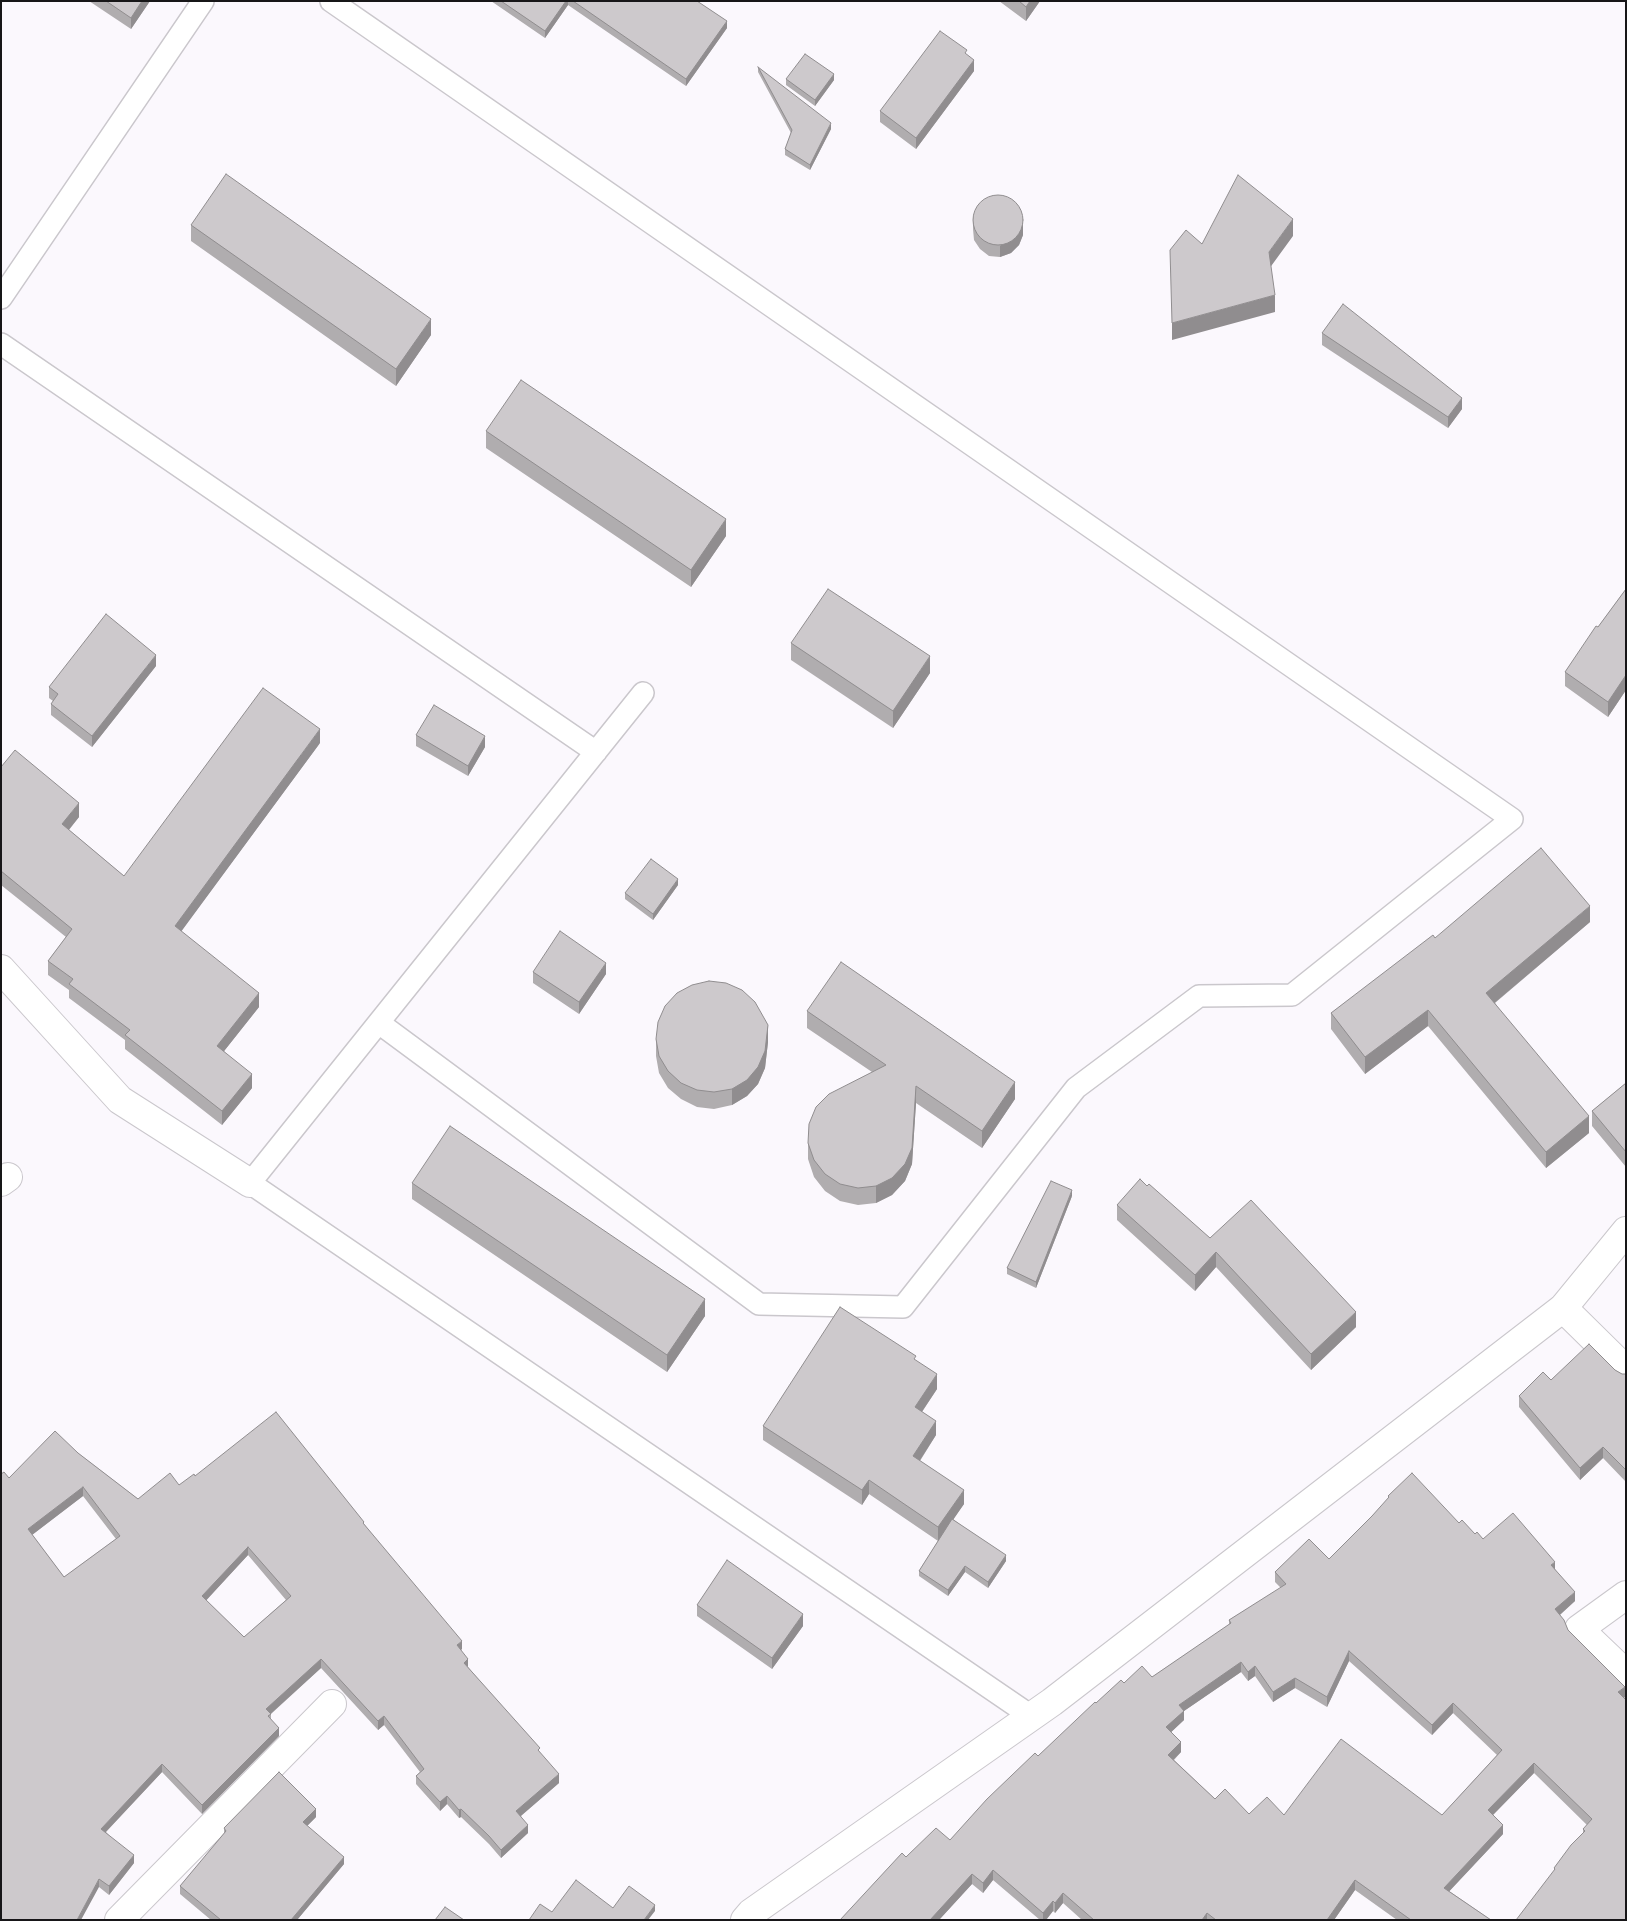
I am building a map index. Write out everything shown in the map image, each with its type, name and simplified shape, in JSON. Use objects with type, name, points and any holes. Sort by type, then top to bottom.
[{"type":"main road","points":[[1,970],[120,1100],[250,1184]]},
{"type":"main road","points":[[745,1920],[751,1913],[1031,1716],[1563,1308],[1626,1231]]},
{"type":"main road","points":[[1563,1308],[1626,1370]]},
{"type":"main road","points":[[1626,1595],[1579,1629],[1626,1674]]},
{"type":"main road","points":[[119,1920],[332,1704]]},
{"type":"lane","points":[[1,298],[203,1]]},
{"type":"lane","points":[[331,1],[1512,820],[1292,995],[1199,996],[1076,1088],[903,1307],[759,1304],[379,1022]]},
{"type":"lane","points":[[1,344],[596,752]]},
{"type":"lane","points":[[643,694],[250,1184],[1031,1716]]},
{"type":"building","points":[[106,1],[142,1],[131,18]]},
{"type":"building","points":[[501,1],[566,1],[545,31]]},
{"type":"building","points":[[573,1],[697,1],[727,21],[686,79]]},
{"type":"building","points":[[1019,1],[1030,1],[1026,7]]},
{"type":"building","points":[[940,31],[967,50],[965,53],[974,60],[916,138],[880,111]]},
{"type":"building","points":[[805,54],[834,74],[815,100],[786,79]]},
{"type":"building","points":[[758,67],[831,123],[810,165],[785,149],[792,130]]},
{"type":"building","points":[[226,174],[431,319],[396,369],[191,225]]},
{"type":"building","points":[[1238,175],[1293,219],[1269,252],[1275,295],[1172,323],[1170,250],[1186,230],[1202,244]]},
{"type":"building","points":[[998,195],[1008,197],[1016,202],[1021,210],[1023,220],[1021,230],[1016,238],[1008,243],[998,245],[988,243],[980,238],[975,230],[973,220],[975,210],[980,202],[988,197]]},
{"type":"building","points":[[1343,304],[1462,398],[1448,417],[1322,333]]},
{"type":"building","points":[[521,380],[726,519],[691,570],[486,431]]},
{"type":"building","points":[[828,589],[930,656],[893,711],[791,643]]},
{"type":"building","points":[[1626,589],[1626,675],[1608,702],[1565,672],[1596,626],[1598,627]]},
{"type":"building","points":[[106,614],[156,655],[92,736],[51,704],[58,694],[49,687]]},
{"type":"building","points":[[263,688],[320,729],[175,926],[259,993],[217,1046],[252,1074],[222,1111],[125,1035],[130,1030],[69,984],[73,979],[48,961],[72,929],[1,871],[1,767],[15,750],[79,803],[62,824],[124,876]]},
{"type":"building","points":[[434,705],[485,736],[468,766],[416,735]]},
{"type":"building","points":[[1541,848],[1590,906],[1486,993],[1589,1116],[1546,1152],[1428,1010],[1365,1057],[1331,1013],[1433,935],[1435,938]]},
{"type":"building","points":[[651,859],[678,879],[653,914],[625,893]]},
{"type":"building","points":[[560,931],[606,963],[579,1002],[533,972]]},
{"type":"building","points":[[841,962],[1015,1082],[982,1131],[916,1086],[912,1148],[905,1164],[892,1178],[876,1186],[858,1188],[840,1184],[825,1174],[814,1160],[808,1143],[809,1124],[816,1107],[829,1094],[886,1065],[807,1011]]},
{"type":"building","points":[[709,981],[726,983],[742,990],[755,1002],[768,1025],[765,1051],[758,1067],[747,1080],[732,1089],[714,1092],[697,1090],[681,1083],[668,1071],[659,1056],[656,1039],[658,1022],[665,1006],[677,993],[692,985]]},
{"type":"building","points":[[1626,1083],[1626,1152],[1592,1111]]},
{"type":"building","points":[[450,1126],[705,1299],[667,1355],[412,1183]]},
{"type":"building","points":[[1140,1179],[1147,1186],[1149,1184],[1210,1238],[1251,1200],[1356,1312],[1311,1354],[1216,1252],[1195,1275],[1117,1205]]},
{"type":"building","points":[[1051,1181],[1072,1190],[1036,1282],[1007,1268]]},
{"type":"building","points":[[840,1307],[916,1356],[914,1359],[937,1374],[915,1407],[936,1421],[913,1456],[964,1490],[938,1527],[869,1480],[862,1490],[763,1426]]},
{"type":"building","points":[[1589,1344],[1615,1370],[1626,1374],[1626,1470],[1603,1447],[1580,1468],[1519,1396],[1543,1372],[1551,1380]]},
{"type":"building","points":[[276,1412],[363,1523],[462,1641],[457,1645],[468,1659],[464,1663],[540,1748],[538,1750],[559,1774],[516,1811],[528,1825],[501,1850],[447,1796],[440,1802],[416,1776],[424,1769],[384,1716],[378,1721],[321,1659],[266,1709],[271,1714],[268,1716],[279,1728],[202,1805],[162,1764],[101,1829],[134,1855],[109,1886],[99,1879],[77,1920],[1,1920],[1,1474],[4,1472],[9,1478],[55,1431],[78,1453],[138,1499],[170,1473],[179,1485],[194,1474],[195,1476]],"holes":[[[83,1487],[120,1536],[64,1577],[28,1529]],[[248,1547],[291,1596],[244,1637],[202,1596]]]},
{"type":"building","points":[[1412,1473],[1459,1523],[1462,1520],[1475,1534],[1477,1532],[1483,1539],[1513,1513],[1555,1562],[1551,1565],[1575,1592],[1555,1609],[1564,1620],[1568,1630],[1625,1687],[1618,1692],[1626,1700],[1626,1920],[1516,1920],[1571,1845],[1585,1831],[1583,1829],[1592,1819],[1534,1763],[1488,1810],[1503,1825],[1444,1888],[1491,1920],[1411,1920],[1355,1880],[1327,1920],[1216,1920],[1207,1913],[1202,1920],[1094,1920],[1063,1893],[1043,1913],[993,1870],[983,1883],[972,1874],[930,1920],[840,1920],[902,1853],[906,1857],[936,1828],[950,1840],[987,1799],[1035,1753],[1038,1756],[1121,1680],[1124,1683],[1142,1666],[1152,1677],[1231,1623],[1229,1620],[1286,1584],[1275,1572],[1309,1539],[1329,1559],[1372,1516],[1388,1496]],"holes":[[[1349,1651],[1432,1725],[1453,1703],[1502,1750],[1442,1815],[1341,1739],[1284,1815],[1267,1797],[1249,1814],[1225,1789],[1215,1799],[1168,1755],[1181,1742],[1166,1727],[1184,1711],[1179,1705],[1241,1662],[1248,1672],[1255,1666],[1273,1692],[1295,1678],[1327,1697]]]},
{"type":"building","points":[[952,1519],[1006,1555],[988,1582],[965,1566],[948,1590],[919,1571]]},
{"type":"building","points":[[727,1560],[803,1614],[772,1658],[697,1605]]},
{"type":"building","points":[[279,1772],[316,1809],[303,1822],[344,1857],[291,1920],[221,1920],[180,1886],[226,1831],[224,1828]]},
{"type":"building","points":[[576,1880],[613,1908],[629,1886],[655,1905],[644,1920],[529,1920],[540,1904],[552,1912]]},
{"type":"building","points":[[445,1907],[464,1920],[435,1920]]}]
